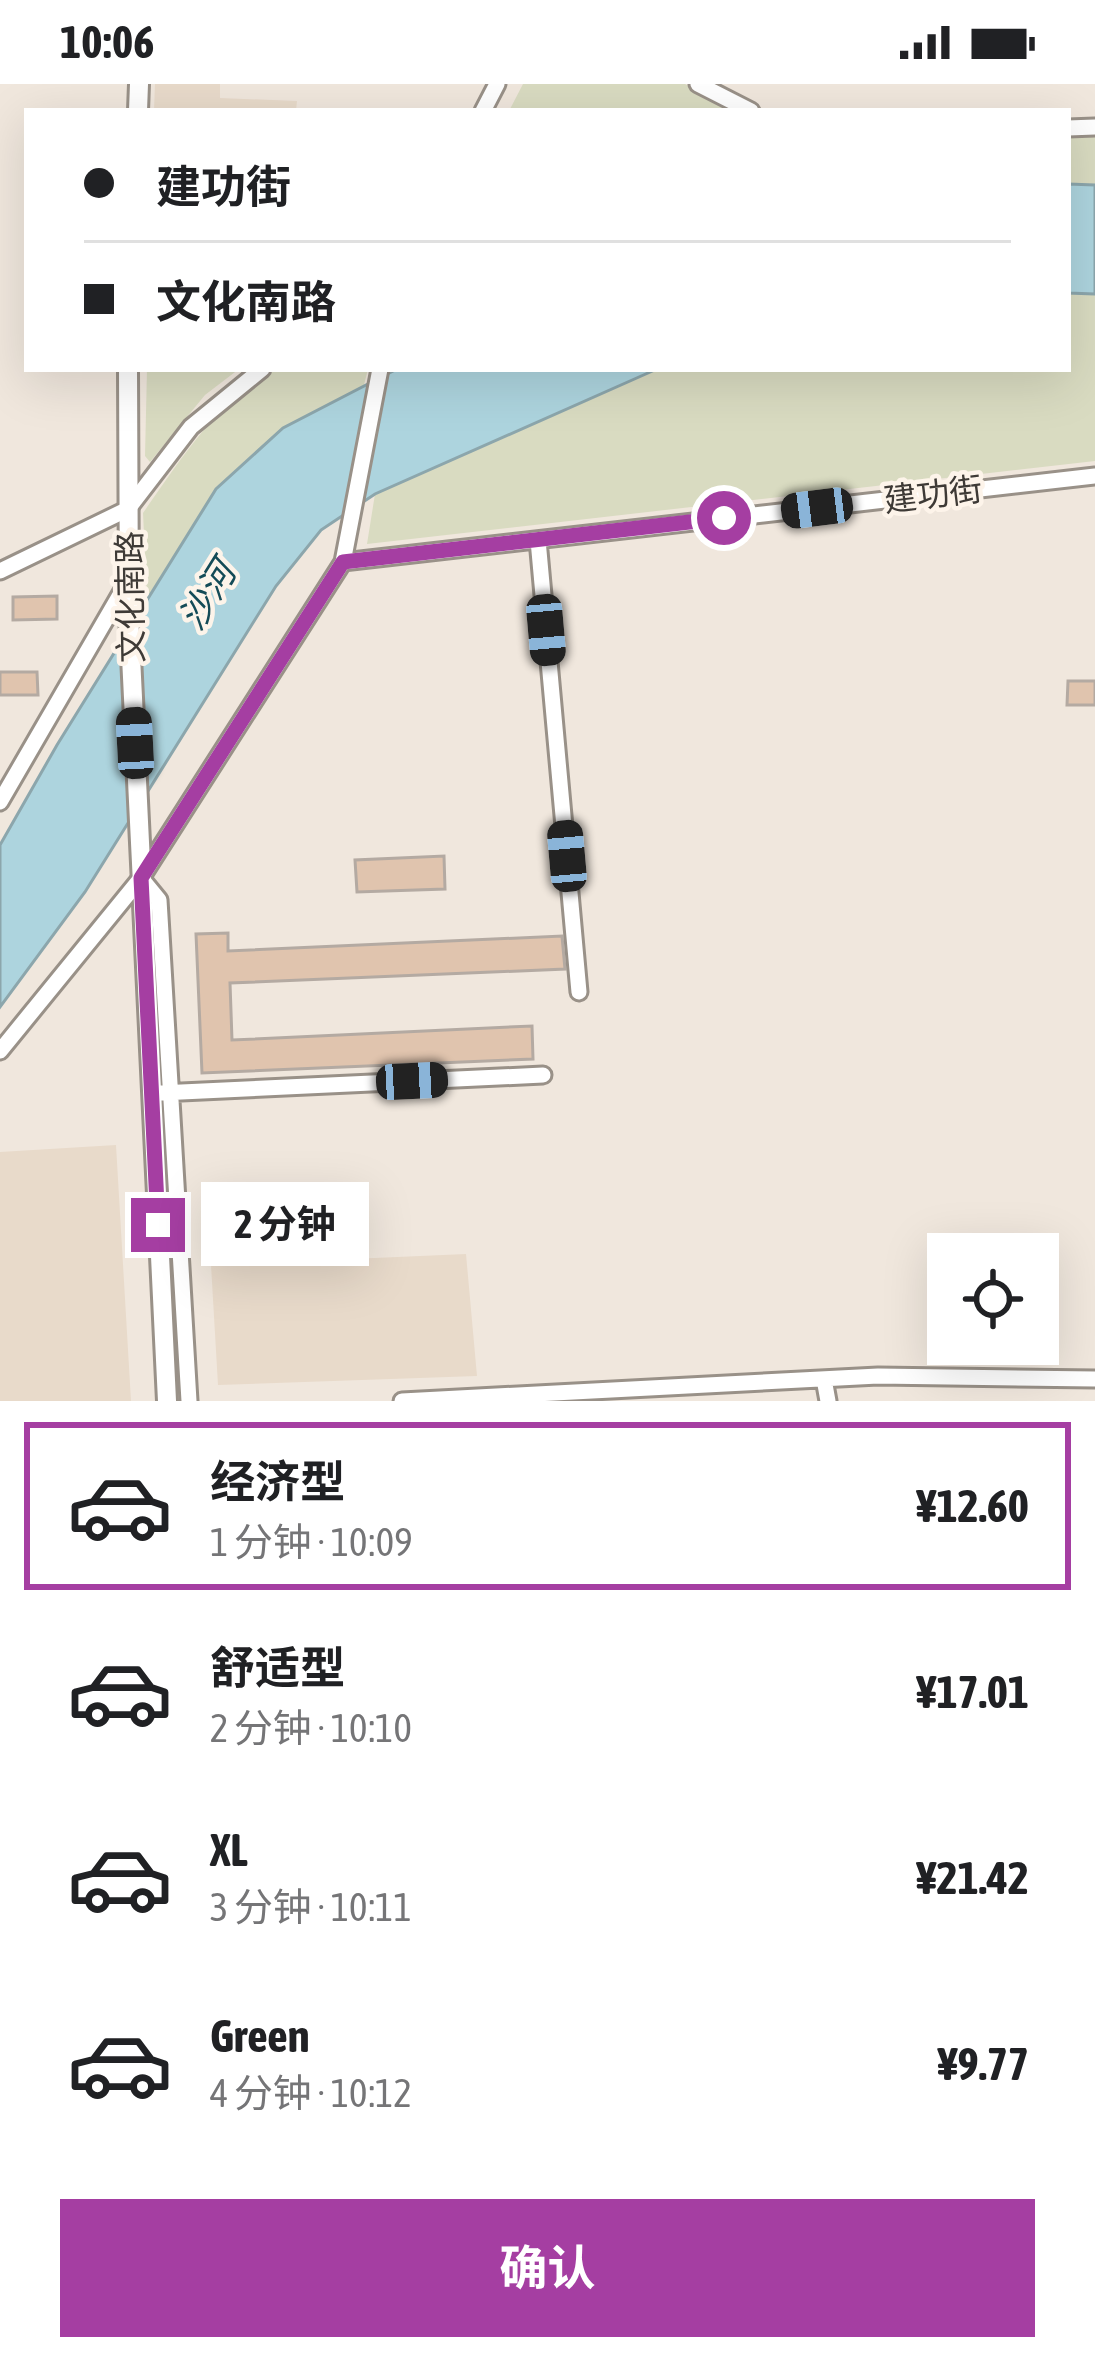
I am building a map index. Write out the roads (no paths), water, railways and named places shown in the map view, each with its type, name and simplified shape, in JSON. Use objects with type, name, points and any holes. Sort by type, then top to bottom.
[{"type":"main road","name":"文化南路","points":[[128,372],[129,615],[167,1401]]},
{"type":"street","points":[[698,84],[745,108]]},
{"type":"street","points":[[0,571],[128,509],[191,427],[258,372]]},
{"type":"street","points":[[0,1051],[141,878],[343,562],[379,372]]},
{"type":"street","name":"建功街","points":[[343,562],[1095,476]]},
{"type":"street","points":[[538,540],[579,992]]},
{"type":"street","points":[[0,802],[128,581]]},
{"type":"street","points":[[141,878],[159,900],[189,1401]]},
{"type":"street","points":[[152,1094],[543,1075]]},
{"type":"street","points":[[402,1401],[824,1378],[1095,1379]]},
{"type":"street","points":[[824,1378],[828,1401]]},
{"type":"water","points":[[1071,184],[1095,185],[1095,294],[1071,293]]},
{"type":"water","name":"沙河","points":[[391,372],[650,372],[375,494],[321,530],[276,586],[85,892],[0,1007],[0,845],[216,489],[283,428]]}]
